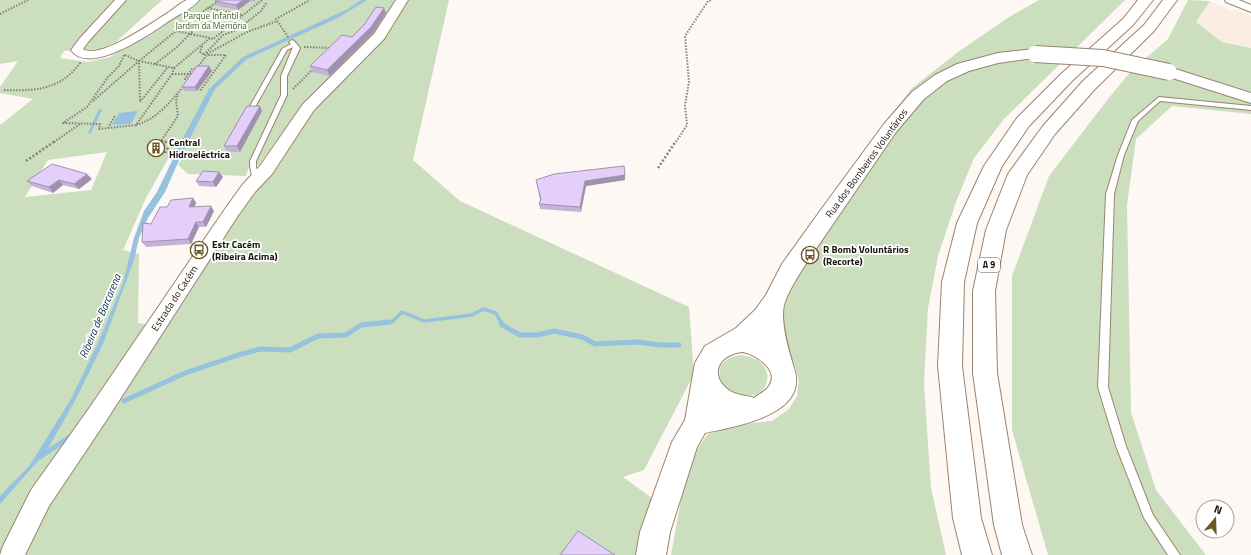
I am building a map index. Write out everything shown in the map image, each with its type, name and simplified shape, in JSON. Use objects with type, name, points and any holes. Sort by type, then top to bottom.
[{"type":"main road","points":[[977,555],[967,518],[950,366],[953,282],[967,223],[993,166],[1023,122],[1067,77],[1128,22],[1146,0]]},
{"type":"main road","name":"A 9","points":[[1017,555],[1008,525],[985,373],[984,291],[996,230],[1018,174],[1049,130],[1089,85],[1149,28],[1170,0]]},
{"type":"main road","name":"Rua dos Bombeiros Voluntários","points":[[651,555],[655,532],[685,442],[697,423],[707,363],[716,350],[733,343],[755,327],[772,304],[783,281],[832,208],[900,115],[913,100],[941,78],[974,63],[1012,56],[1061,54],[1100,57],[1122,61],[1169,72],[1251,98]]},
{"type":"main road","name":"Rua dos Bombeiros Voluntários","points":[[697,423],[742,413],[760,407],[775,399],[783,387],[784,379],[772,333],[772,304]]},
{"type":"main road","name":"Rua dos Bombeiros Voluntários","points":[[733,343],[752,344],[760,347],[775,358],[780,365]]},
{"type":"main road","points":[[705,372],[710,388],[723,401],[742,408],[760,407]]},
{"type":"street","points":[[121,0],[79,47],[77,50],[79,53],[86,56],[100,55],[117,48],[194,0]]},
{"type":"street","name":"Estrada do Cacém","points":[[12,555],[40,498],[98,414],[215,234],[242,197],[266,170],[308,107],[379,36],[402,0]]},
{"type":"street","points":[[1230,0],[1251,9]]},
{"type":"lane","points":[[252,108],[285,49],[294,44],[297,48],[284,76],[284,95],[253,161],[253,167],[257,179]]},
{"type":"lane","points":[[1175,555],[1149,518],[1121,446],[1103,387],[1110,194],[1121,155],[1135,120],[1159,99],[1251,108]]},
{"type":"path","points":[[0,13],[28,0]]},
{"type":"path","points":[[221,0],[176,31],[89,104],[63,123],[91,125],[100,124],[99,129],[136,125],[147,122],[158,115],[178,94],[189,79],[185,79],[192,69],[196,69],[214,42],[223,35],[238,30],[252,20],[264,8],[266,2]]},
{"type":"path","points":[[176,31],[213,39],[262,0]]},
{"type":"path","points":[[206,55],[247,32],[277,21],[279,16],[310,0]]},
{"type":"path","points":[[658,168],[686,125],[685,105],[689,82],[685,36],[708,1],[712,0]]},
{"type":"path","points":[[208,8],[242,15]]},
{"type":"path","points":[[277,21],[286,34]]},
{"type":"path","points":[[154,64],[176,48],[194,31],[180,28]]},
{"type":"path","points":[[136,125],[172,74],[174,68],[210,38]]},
{"type":"path","points":[[200,91],[226,55],[206,55],[200,52],[204,44]]},
{"type":"path","points":[[294,44],[334,48],[329,53]]},
{"type":"path","points":[[89,104],[108,77],[119,66],[124,54],[139,61],[174,68]]},
{"type":"path","points":[[4,90],[44,89],[63,80],[77,69],[80,62],[86,56]]},
{"type":"path","points":[[139,61],[140,102],[169,67]]},
{"type":"path","points":[[284,95],[313,69]]},
{"type":"path","points":[[172,74],[198,74]]},
{"type":"path","points":[[165,152],[171,143],[161,141],[178,116],[176,101],[178,94]]},
{"type":"path","points":[[108,128],[115,116]]},
{"type":"path","points":[[26,161],[81,124]]},
{"type":"shaded area","points":[[1210,1],[1232,11],[1236,9],[1251,16],[1251,48],[1222,42],[1196,22]]},
{"type":"green space","name":"Parque Infantil Jardim da Memória","points":[[0,0],[162,0],[116,42],[100,49],[64,51],[60,58],[88,62],[110,57],[200,0],[398,0],[378,31],[335,76],[301,106],[259,165],[249,167],[246,176],[188,174],[178,165],[183,157],[169,157],[145,200],[123,250],[139,254],[138,323],[160,326],[311,110],[392,28],[408,0],[449,0],[413,160],[460,201],[689,307],[694,374],[644,470],[623,477],[656,501],[636,555],[0,555],[0,125],[33,99],[0,93],[0,87],[18,61],[0,64]],"holes":[[[107,152],[91,190],[25,197],[48,160]]]},
{"type":"green space","points":[[1039,0],[1125,0],[1004,119],[974,158],[956,202],[938,256],[928,308],[924,383],[931,488],[946,555],[671,555],[682,495],[695,452],[707,435],[722,426],[772,421],[789,409],[797,396],[799,381],[794,363],[785,346],[782,316],[787,299],[800,274],[808,250],[876,135],[912,88],[958,52],[1009,17]]},
{"type":"green space","points":[[1188,0],[1210,1],[1196,22],[1222,42],[1251,48],[1251,114],[1172,106],[1136,139],[1127,205],[1131,412],[1156,490],[1206,555],[1048,555],[1012,430],[1012,276],[1049,176],[1132,70],[1168,39]]},
{"type":"green space","points":[[740,355],[754,358],[763,365],[767,373],[767,382],[763,390],[756,395],[745,396],[733,393],[721,380],[720,368],[722,364],[732,357]]},
{"type":"water","points":[[361,0],[367,0],[338,18],[247,59],[215,89],[181,156],[165,192],[148,218],[139,238],[134,260],[103,344],[76,399],[46,452],[0,504],[0,496],[30,465],[71,399],[97,345],[123,283],[134,238],[144,211],[157,192],[209,89],[243,57],[348,9]]},
{"type":"water","points":[[138,111],[131,124],[112,125],[119,113]]},
{"type":"building","points":[[243,0],[236,5],[215,1]]},
{"type":"building","points":[[376,7],[384,8],[371,27],[327,70],[310,66],[342,35],[352,37],[364,25]]},
{"type":"building","points":[[197,66],[209,66],[195,87],[182,87]]},
{"type":"building","points":[[247,106],[260,106],[237,146],[224,146]]},
{"type":"building","points":[[52,164],[87,174],[74,184],[59,180],[49,187],[27,181]]},
{"type":"building","points":[[624,166],[625,175],[585,181],[580,207],[539,204],[541,199],[536,180],[554,174]]},
{"type":"building","points":[[203,171],[219,172],[213,182],[196,181]]},
{"type":"building","points":[[193,198],[189,207],[211,206],[203,222],[196,222],[188,239],[142,242],[143,223],[151,224],[160,207],[167,207],[171,200]]},
{"type":"building","points":[[578,531],[615,555],[560,555]]},
{"type":"waterway","points":[[90,132],[100,110]]},
{"type":"waterway","points":[[382,323],[392,322],[402,312],[424,321],[472,315],[483,309],[496,313],[501,323]]},
{"type":"waterway","points":[[382,323],[390,322]]},
{"type":"waterway","points":[[501,322],[502,325],[520,335],[537,335],[554,331],[582,337],[595,344],[637,342],[661,345],[679,345]]},
{"type":"waterway","points":[[124,401],[185,373],[238,355],[260,349],[290,350],[318,336],[346,335],[361,325],[382,323]]},
{"type":"waterway","points":[[40,457],[71,436]]},
{"type":"place","name":"Central Hidroeléctrica","points":[[156,148]]},
{"type":"place","name":"Estr Cacém (Ribeira Acima)","points":[[199,250]]},
{"type":"place","name":"R Bomb Voluntários (Recorte)","points":[[810,255]]},
{"type":"water label","name":"Ribeira de Barcarena","points":[[100,316]]}]
